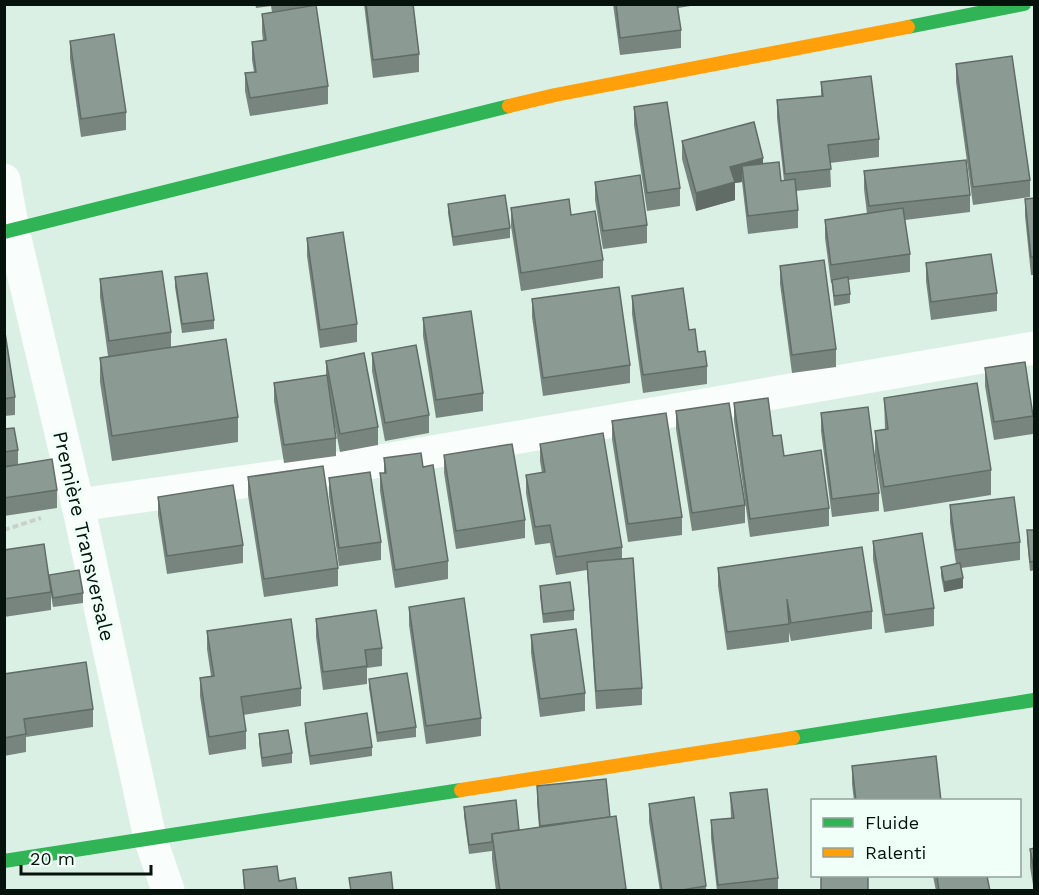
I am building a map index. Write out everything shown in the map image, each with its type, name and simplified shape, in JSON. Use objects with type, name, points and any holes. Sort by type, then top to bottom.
[{"type":"street","points":[[9,231],[555,95],[1024,4]]},
{"type":"street","name":"Première Transversale","points":[[4,180],[9,231],[78,505],[150,838],[168,891]]},
{"type":"street","points":[[78,505],[334,469],[1035,348]]},
{"type":"street","points":[[4,861],[1035,700]]},
{"type":"building","points":[[366,4],[413,4],[419,54],[373,60]]},
{"type":"building","points":[[616,4],[677,4],[681,30],[620,38]]},
{"type":"building","points":[[316,5],[328,86],[250,98],[245,73],[256,72],[252,42],[266,40],[262,14]]},
{"type":"building","points":[[114,34],[126,112],[81,119],[70,41]]},
{"type":"building","points":[[1012,56],[1030,180],[973,187],[956,64]]},
{"type":"building","points":[[871,76],[879,139],[828,145],[831,169],[785,174],[777,100],[823,96],[821,82]]},
{"type":"building","points":[[667,102],[680,188],[647,193],[634,107]]},
{"type":"building","points":[[754,122],[763,158],[730,167],[735,182],[696,193],[682,141]]},
{"type":"building","points":[[966,160],[970,195],[869,206],[864,171]]},
{"type":"building","points":[[779,162],[781,181],[795,179],[798,210],[748,216],[742,166]]},
{"type":"building","points":[[640,175],[647,225],[603,231],[595,182]]},
{"type":"building","points":[[505,195],[510,228],[453,237],[448,204]]},
{"type":"building","points":[[1035,198],[1035,257],[1031,257],[1025,199]]},
{"type":"building","points":[[569,199],[571,215],[595,211],[603,260],[521,273],[511,208]]},
{"type":"building","points":[[903,208],[910,254],[831,265],[825,220]]},
{"type":"building","points":[[343,232],[357,324],[320,330],[307,238]]},
{"type":"building","points":[[991,254],[997,293],[931,302],[926,263]]},
{"type":"building","points":[[824,260],[836,349],[792,355],[780,266]]},
{"type":"building","points":[[162,271],[171,332],[109,341],[100,279]]},
{"type":"building","points":[[207,273],[214,320],[182,324],[175,277]]},
{"type":"building","points":[[848,277],[850,294],[834,296],[832,280]]},
{"type":"building","points":[[619,287],[630,365],[543,378],[532,299]]},
{"type":"building","points":[[683,288],[689,330],[695,329],[698,352],[705,351],[707,366],[643,375],[632,296]]},
{"type":"building","points":[[471,311],[483,393],[436,400],[423,318]]},
{"type":"building","points":[[4,326],[15,397],[4,399]]},
{"type":"building","points":[[226,339],[238,417],[112,436],[100,358]]},
{"type":"building","points":[[416,345],[429,415],[385,423],[372,353]]},
{"type":"building","points":[[364,353],[378,427],[340,434],[326,361]]},
{"type":"building","points":[[1025,362],[1033,416],[994,422],[985,368]]},
{"type":"building","points":[[327,375],[336,438],[284,445],[274,383]]},
{"type":"building","points":[[977,383],[991,470],[884,487],[875,431],[888,429],[884,398]]},
{"type":"building","points":[[768,398],[773,436],[781,435],[784,456],[821,450],[829,508],[750,519],[734,403]]},
{"type":"building","points":[[729,403],[745,505],[692,513],[676,411]]},
{"type":"building","points":[[868,407],[879,493],[832,499],[821,413]]},
{"type":"building","points":[[666,413],[682,517],[628,524],[612,421]]},
{"type":"building","points":[[14,428],[18,450],[4,452],[4,429]]},
{"type":"building","points":[[603,433],[622,547],[556,557],[550,525],[535,527],[526,475],[545,472],[540,444]]},
{"type":"building","points":[[512,444],[525,520],[456,531],[444,455]]},
{"type":"building","points":[[421,453],[423,467],[433,465],[448,561],[395,570],[380,473],[386,473],[384,458]]},
{"type":"building","points":[[52,459],[57,490],[4,498],[4,467]]},
{"type":"building","points":[[323,466],[338,568],[264,579],[248,477]]},
{"type":"building","points":[[370,472],[381,542],[339,548],[329,478]]},
{"type":"building","points":[[233,485],[243,545],[167,556],[158,497]]},
{"type":"building","points":[[1014,497],[1020,542],[956,550],[950,505]]},
{"type":"building","points":[[1027,530],[1035,530],[1035,561],[1030,562]]},
{"type":"building","points":[[922,533],[934,608],[885,615],[873,541]]},
{"type":"building","points":[[44,544],[51,592],[4,599],[4,550]]},
{"type":"building","points":[[862,547],[872,611],[791,623],[787,599],[789,624],[727,632],[718,568]]},
{"type":"building","points":[[633,558],[642,688],[596,691],[587,562]]},
{"type":"building","points":[[960,563],[963,578],[944,582],[941,567]]},
{"type":"building","points":[[79,570],[83,593],[53,598],[49,575]]},
{"type":"building","points":[[570,582],[574,610],[543,614],[540,586]]},
{"type":"building","points":[[464,598],[481,718],[426,726],[409,607]]},
{"type":"building","points":[[376,610],[382,648],[365,650],[367,666],[323,672],[316,619]]},
{"type":"building","points":[[291,619],[301,688],[241,697],[246,731],[209,737],[200,678],[214,676],[207,631]]},
{"type":"building","points":[[576,629],[585,693],[540,699],[531,635]]},
{"type":"building","points":[[86,662],[93,709],[24,719],[26,734],[4,738],[4,674]]},
{"type":"building","points":[[407,673],[416,727],[377,733],[369,679]]},
{"type":"building","points":[[367,713],[372,747],[310,756],[305,723]]},
{"type":"building","points":[[288,730],[292,753],[262,758],[259,734]]},
{"type":"building","points":[[936,756],[941,799],[856,799],[852,766]]},
{"type":"building","points":[[606,779],[610,817],[540,826],[537,786]]},
{"type":"building","points":[[767,789],[778,878],[718,885],[711,820],[734,818],[730,793]]},
{"type":"building","points":[[694,797],[706,886],[662,891],[649,804]]},
{"type":"building","points":[[516,800],[519,830],[492,834],[492,842],[469,845],[464,807]]},
{"type":"building","points":[[616,816],[626,889],[616,891],[500,891],[492,834]]},
{"type":"building","points":[[1035,848],[1035,876],[1030,849]]},
{"type":"building","points":[[277,866],[279,881],[295,878],[297,891],[245,891],[243,870]]},
{"type":"building","points":[[391,872],[393,891],[351,891],[349,878]]},
{"type":"building","points":[[821,877],[868,877],[868,891],[821,891]]},
{"type":"building","points":[[937,877],[987,877],[990,891],[939,891]]},
{"type":"traffic: fast","points":[[908,27],[1024,4]]},
{"type":"traffic: fast","points":[[4,232],[509,106]]},
{"type":"traffic: fast","points":[[793,738],[1034,700]]},
{"type":"traffic: fast","points":[[4,861],[461,790]]},
{"type":"traffic: slow","points":[[509,106],[555,95],[908,27]]},
{"type":"traffic: slow","points":[[461,790],[793,738]]}]
